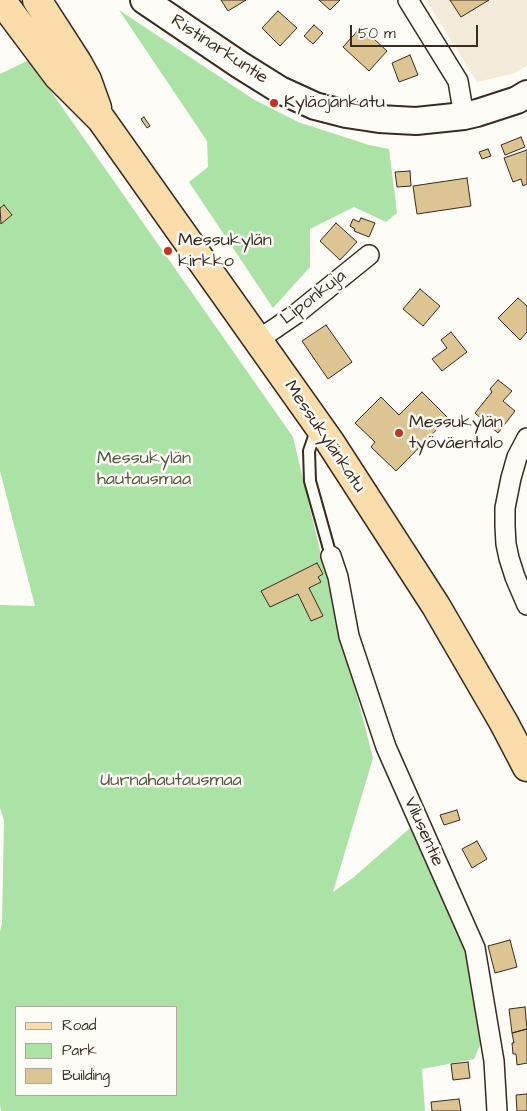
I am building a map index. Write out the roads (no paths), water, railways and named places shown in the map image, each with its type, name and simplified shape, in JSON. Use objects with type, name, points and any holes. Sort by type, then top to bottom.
[{"type":"main road","name":"Messukylänkatu","points":[[1,0],[58,76],[102,119],[330,442],[436,606],[504,723],[527,767]]},
{"type":"main road","name":"Messukylänkatu","points":[[37,0],[87,80],[102,119]]},
{"type":"main road","name":"Ristinarkuntie","points":[[144,0],[280,90],[315,106],[346,114],[379,119],[416,121],[464,116],[477,114],[517,100],[527,94]]},
{"type":"street","points":[[408,0],[458,81],[464,116]]},
{"type":"street","name":"Liponkuja","points":[[258,340],[296,314],[369,255]]},
{"type":"street","points":[[527,438],[517,457],[510,484],[505,526],[509,558],[527,605]]},
{"type":"street","name":"Vilusentie","points":[[331,556],[338,577],[349,636],[386,747],[475,948],[494,1061],[497,1111]]},
{"type":"lane","points":[[318,425],[309,451],[310,481],[331,556]]},
{"type":"place","name":"Kyläojankatu","points":[[274,103]]},
{"type":"place","name":"Messukylän kirkko","points":[[168,251]]},
{"type":"place","name":"Messukylän työväentalo","points":[[399,433]]},
{"type":"park label","name":"Messukylän hautausmaa","points":[[144,469]]},
{"type":"park label","name":"Uurnahautausmaa","points":[[171,781]]}]
